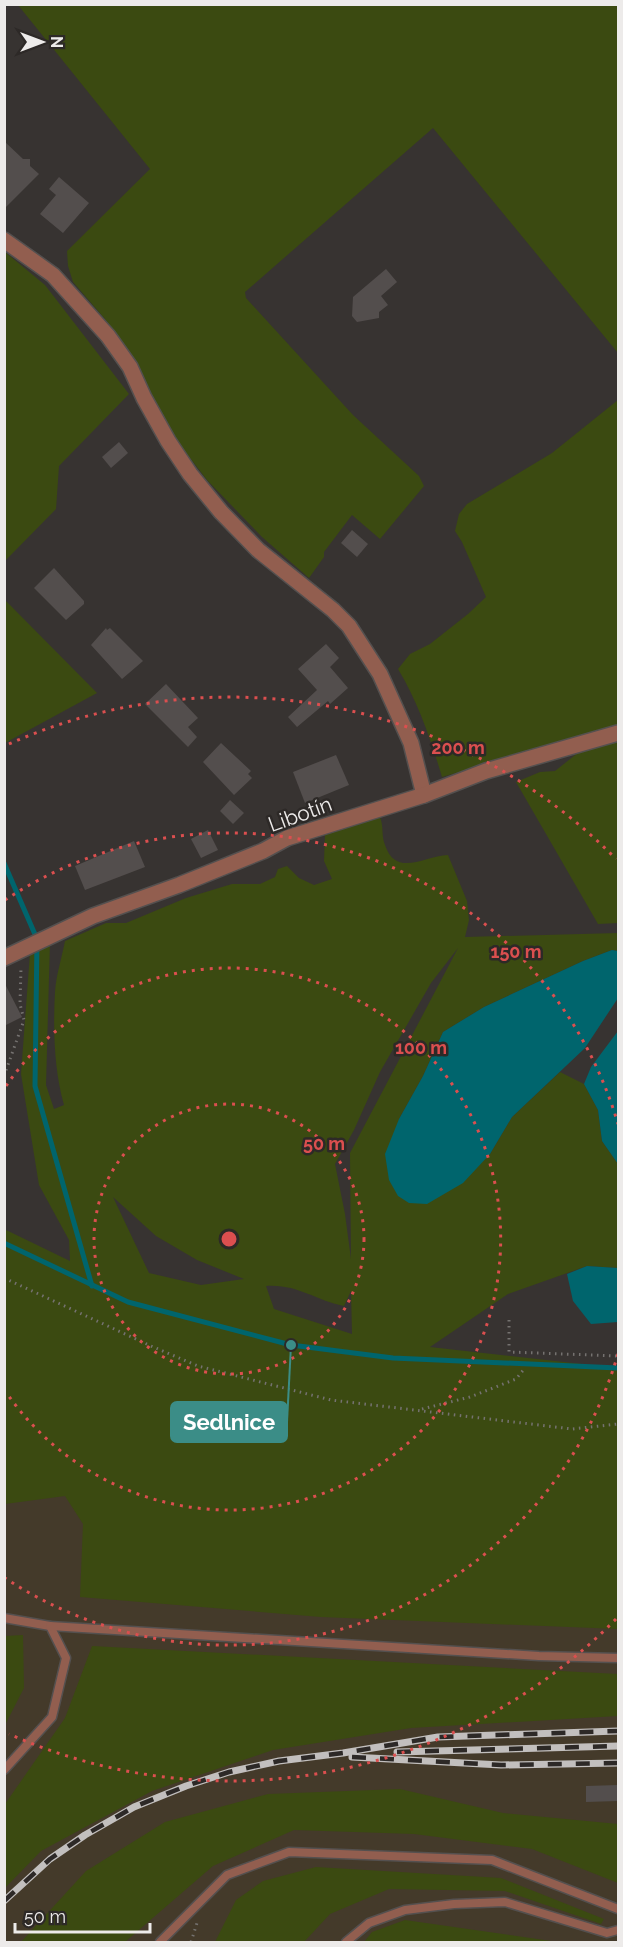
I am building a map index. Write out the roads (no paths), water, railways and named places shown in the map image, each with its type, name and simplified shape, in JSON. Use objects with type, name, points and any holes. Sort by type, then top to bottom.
[{"type":"street","points":[[4,240],[53,275],[108,336],[130,367],[168,441],[190,474],[221,512],[258,550],[333,610],[349,626],[380,674],[407,733],[424,795]]},
{"type":"street","name":"Libotín","points":[[4,958],[93,916],[189,881],[263,851],[287,838],[424,795],[486,771],[618,733]]},
{"type":"lane","points":[[4,1618],[50,1626],[539,1656],[618,1658]]},
{"type":"lane","points":[[4,1770],[52,1717],[66,1658],[50,1626]]},
{"type":"lane","points":[[159,1942],[227,1875],[289,1852],[492,1860],[618,1909]]},
{"type":"lane","points":[[346,1942],[369,1923],[405,1910],[454,1904],[505,1902],[607,1933],[618,1930]]},
{"type":"water","points":[[612,950],[618,951],[618,998],[585,1048],[512,1117],[490,1154],[463,1183],[427,1204],[409,1203],[398,1196],[389,1180],[385,1154],[399,1119],[423,1076],[443,1032],[484,1007]]},
{"type":"water","points":[[618,1031],[618,1164],[602,1141],[598,1110],[584,1084],[591,1067]]},
{"type":"water","points":[[587,1266],[618,1268],[618,1322],[591,1324],[573,1301],[567,1274]]},
{"type":"waterway","points":[[4,863],[37,939],[35,1086],[92,1286]]},
{"type":"waterway","points":[[4,1243],[128,1302],[291,1345],[393,1358],[618,1368]]},
{"type":"railway","points":[[4,1901],[50,1859],[85,1835],[134,1807],[229,1772],[279,1761],[438,1737],[618,1731]]},
{"type":"railway","points":[[397,1752],[618,1746]]},
{"type":"railway","points":[[352,1757],[501,1765],[618,1763]]},
{"type":"place","name":"Sedlnice","points":[[291,1345]]}]
